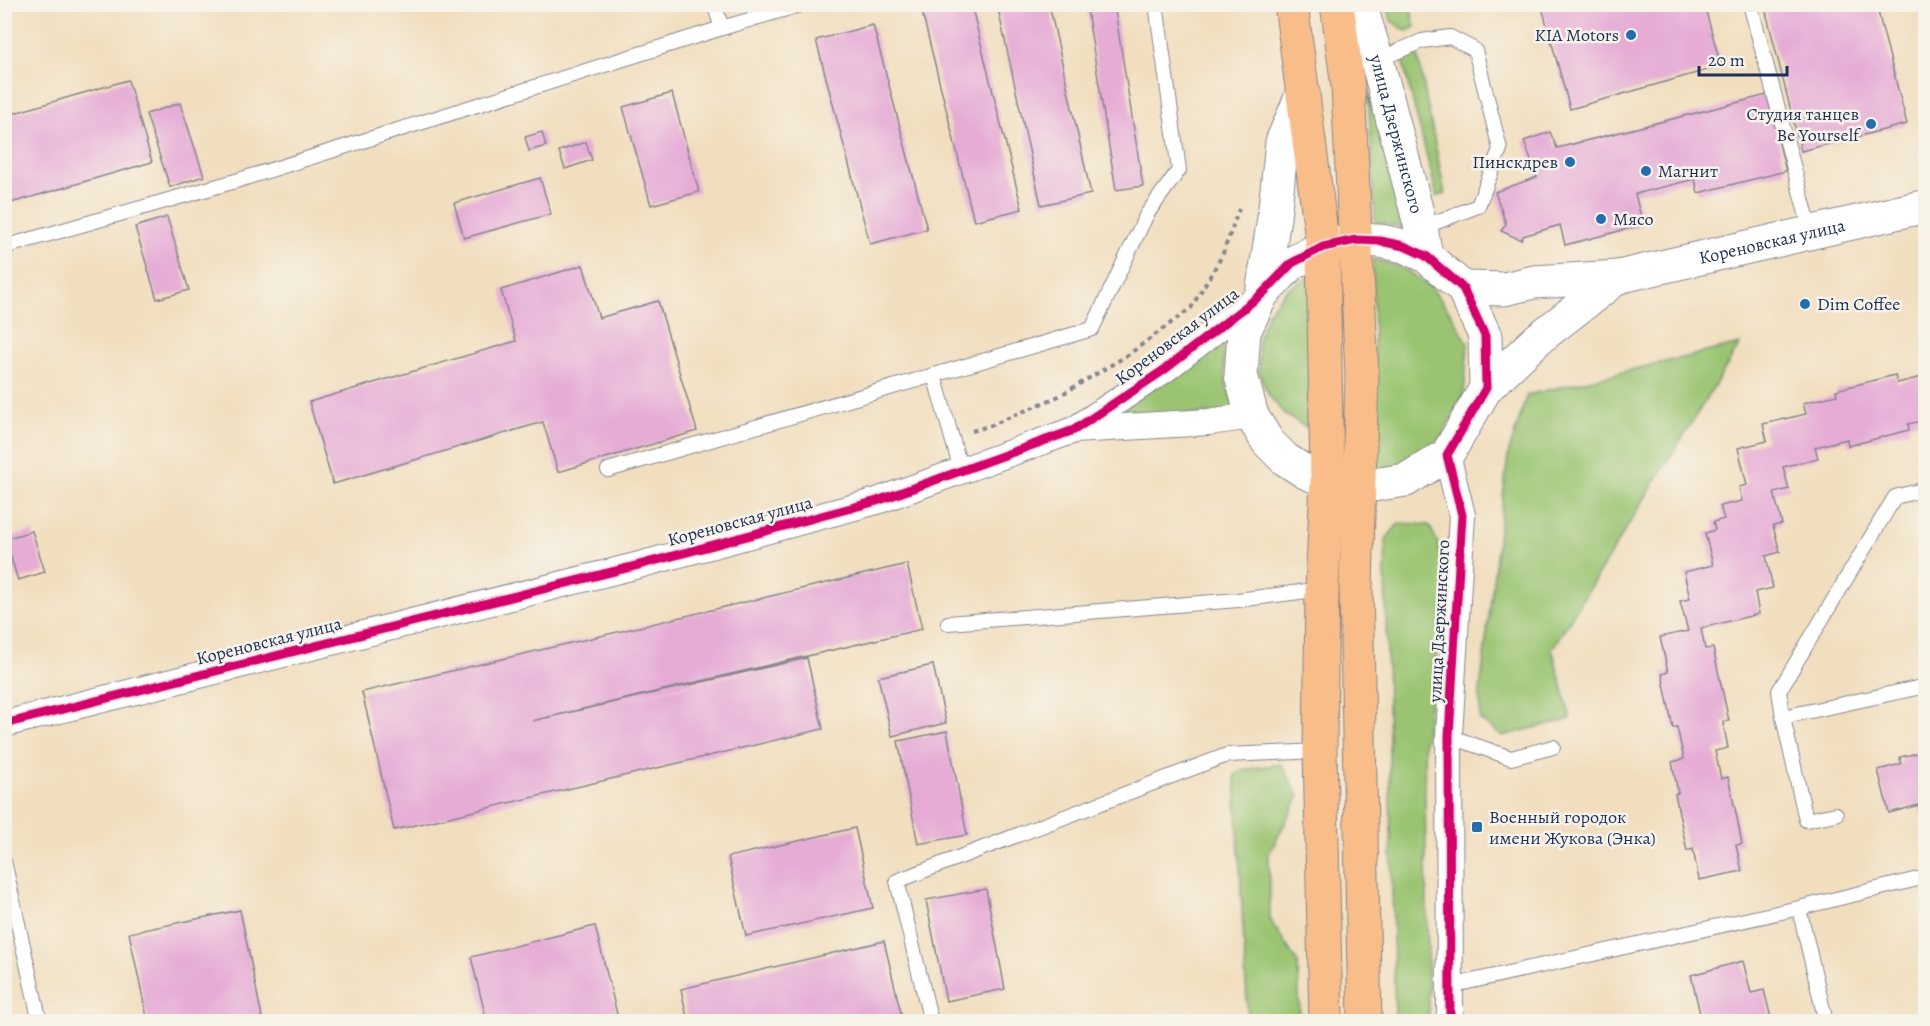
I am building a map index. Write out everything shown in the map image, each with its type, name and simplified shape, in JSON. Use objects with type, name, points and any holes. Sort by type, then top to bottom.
[{"type":"main road","points":[[1291,4],[1323,247],[1327,481],[1322,589],[1320,751],[1326,1022]]},
{"type":"main road","name":"улица Дзержинского","points":[[1337,4],[1348,87],[1362,375],[1356,586],[1365,1022]]},
{"type":"street","name":"улица Дзержинского","points":[[1360,4],[1377,60],[1423,242]]},
{"type":"street","name":"Кореновская улица","points":[[1262,294],[1274,218],[1282,142],[1303,93]]},
{"type":"street","name":"Кореновская улица","points":[[1463,288],[1504,288],[1534,282],[1618,276],[1926,206]]},
{"type":"street","name":"Кореновская улица","points":[[4,724],[651,562],[877,501],[1074,430],[1164,370],[1262,294],[1292,264],[1323,247],[1356,240],[1380,241],[1404,246],[1423,242]]},
{"type":"street","points":[[1262,294],[1244,332],[1241,375],[1252,416],[1268,442],[1285,459],[1305,472],[1327,481],[1360,487],[1406,480],[1447,455],[1486,388],[1485,336],[1463,288],[1423,242]]},
{"type":"street","name":"Кореновская улица","points":[[1486,388],[1538,339],[1618,276]]},
{"type":"street","name":"Кореновская улица","points":[[1074,430],[1209,422],[1252,416]]},
{"type":"street","name":"улица Дзержинского","points":[[1447,455],[1462,514],[1449,736],[1450,1022]]},
{"type":"lane","points":[[714,4],[722,28]]},
{"type":"lane","points":[[4,247],[239,180],[803,4]]},
{"type":"lane","points":[[608,470],[1092,329],[1147,214],[1179,170],[1156,4]]},
{"type":"lane","points":[[1750,4],[1811,232]]},
{"type":"lane","points":[[1377,60],[1422,42],[1450,37],[1475,50],[1500,150],[1478,206],[1423,242]]},
{"type":"lane","points":[[934,375],[961,470]]},
{"type":"lane","points":[[1836,814],[1806,820],[1779,691],[1895,496],[1926,489]]},
{"type":"lane","points":[[948,623],[1238,600],[1322,589]]},
{"type":"lane","points":[[1783,717],[1926,686]]},
{"type":"lane","points":[[1449,736],[1511,758],[1553,747]]},
{"type":"lane","points":[[931,1022],[897,881],[1227,755],[1320,751]]},
{"type":"lane","points":[[4,861],[40,1022]]},
{"type":"lane","points":[[1450,986],[1799,908],[1926,877]]},
{"type":"lane","points":[[1799,908],[1826,1022]]},
{"type":"path","points":[[952,438],[992,425],[1059,396],[1128,355],[1191,308],[1221,255],[1239,209]]},
{"type":"green space","points":[[1387,5],[1410,5],[1415,27],[1407,31],[1391,21]]},
{"type":"green space","points":[[1418,56],[1445,194],[1437,196],[1402,59]]},
{"type":"green space","points":[[1368,93],[1416,231],[1375,222]]},
{"type":"green space","points":[[1373,259],[1401,267],[1430,286],[1452,315],[1468,344],[1464,394],[1440,439],[1413,463],[1375,478]]},
{"type":"green space","points":[[1310,277],[1309,429],[1285,415],[1268,394],[1259,372],[1258,339],[1268,312],[1287,289]]},
{"type":"green space","points":[[1228,328],[1223,354],[1227,388],[1239,411],[1105,421]]},
{"type":"green space","points":[[1740,344],[1552,649],[1571,719],[1502,736],[1480,720],[1480,691],[1508,455],[1527,395]]},
{"type":"green space","points":[[1399,523],[1429,525],[1437,541],[1446,587],[1424,745],[1429,1021],[1395,1021],[1385,568],[1386,539]]},
{"type":"green space","points":[[1281,764],[1299,796],[1269,854],[1270,920],[1298,963],[1300,1021],[1248,1021],[1235,775],[1242,770]]},
{"type":"building","points":[[920,4],[971,4],[1022,209],[974,221]]},
{"type":"building","points":[[997,4],[1049,4],[1091,194],[1041,205]]},
{"type":"building","points":[[1086,4],[1114,4],[1143,186],[1116,190]]},
{"type":"building","name":"KIA Motors","points":[[1541,4],[1704,4],[1721,66],[1570,109]]},
{"type":"building","points":[[1764,4],[1876,4],[1907,124],[1801,151]]},
{"type":"building","points":[[873,25],[927,229],[870,244],[816,40]]},
{"type":"building","points":[[128,80],[152,162],[4,205],[4,116]]},
{"type":"building","points":[[672,93],[699,192],[651,205],[623,107]]},
{"type":"building","points":[[1767,95],[1786,171],[1698,193],[1695,179],[1635,194],[1643,225],[1565,245],[1560,225],[1523,236],[1521,240],[1501,231],[1506,224],[1495,192],[1537,177],[1524,141],[1550,132],[1557,148]]},
{"type":"building","points":[[180,103],[204,176],[170,187],[146,114]]},
{"type":"building","points":[[542,132],[546,146],[529,151],[525,137]]},
{"type":"building","points":[[586,142],[592,160],[565,169],[559,151]]},
{"type":"building","points":[[540,178],[551,214],[464,238],[454,203]]},
{"type":"building","points":[[167,217],[189,290],[157,299],[135,227]]},
{"type":"building","points":[[583,265],[599,318],[658,301],[697,431],[558,472],[543,422],[333,484],[309,402],[516,341],[501,290]]},
{"type":"building","points":[[1895,375],[1897,383],[1926,376],[1926,420],[1908,424],[1909,430],[1848,446],[1847,439],[1815,447],[1818,458],[1783,467],[1789,489],[1774,493],[1782,524],[1773,526],[1780,552],[1766,556],[1773,588],[1755,592],[1759,614],[1701,628],[1705,649],[1713,648],[1729,721],[1723,722],[1728,748],[1715,751],[1721,779],[1728,777],[1742,844],[1736,845],[1742,871],[1699,880],[1693,849],[1687,851],[1675,794],[1678,793],[1672,762],[1684,759],[1677,727],[1673,728],[1662,674],[1668,672],[1660,637],[1688,631],[1680,601],[1690,599],[1684,572],[1713,565],[1705,533],[1715,530],[1713,522],[1724,519],[1720,506],[1742,501],[1739,487],[1747,485],[1738,448],[1767,441],[1763,424],[1806,414],[1803,403],[1837,395],[1836,390]]},
{"type":"building","points":[[32,531],[45,572],[18,580],[5,539]]},
{"type":"building","points":[[907,564],[922,629],[532,721],[807,658],[823,729],[394,830],[362,692]]},
{"type":"building","points":[[933,665],[946,723],[892,736],[878,677]]},
{"type":"building","points":[[947,731],[967,835],[918,844],[898,741]]},
{"type":"building","points":[[1926,751],[1926,812],[1921,813],[1919,805],[1889,813],[1878,770],[1901,764],[1900,757]]},
{"type":"building","points":[[855,828],[873,908],[746,936],[728,857]]},
{"type":"building","points":[[986,889],[1005,989],[946,1001],[926,900]]},
{"type":"building","points":[[240,910],[263,1022],[148,1022],[129,933]]},
{"type":"building","points":[[595,926],[619,1022],[487,1022],[471,957]]},
{"type":"building","points":[[884,941],[903,1022],[688,1022],[681,989]]},
{"type":"building","points":[[1743,961],[1751,993],[1764,990],[1772,1022],[1702,1022],[1691,975]]},
{"type":"cycle path","points":[[4,724],[639,565],[877,501],[1074,430],[1164,370],[1262,294],[1292,263],[1323,247],[1356,240],[1380,241],[1404,246],[1426,256],[1463,288],[1485,336],[1486,388],[1447,455],[1462,515],[1449,736],[1450,1022]]},
{"type":"place","name":"KIA Motors","points":[[1631,35]]},
{"type":"place","name":"Студия танцев Be Yourself","points":[[1871,124]]},
{"type":"place","name":"Пинскдрев","points":[[1570,162]]},
{"type":"place","name":"Магнит","points":[[1646,171]]},
{"type":"place","name":"Мясо","points":[[1601,219]]},
{"type":"place","name":"Dim Coffee","points":[[1805,304]]},
{"type":"place","name":"Военный городок имени Жукова (Энка)","points":[[1477,827]]}]
